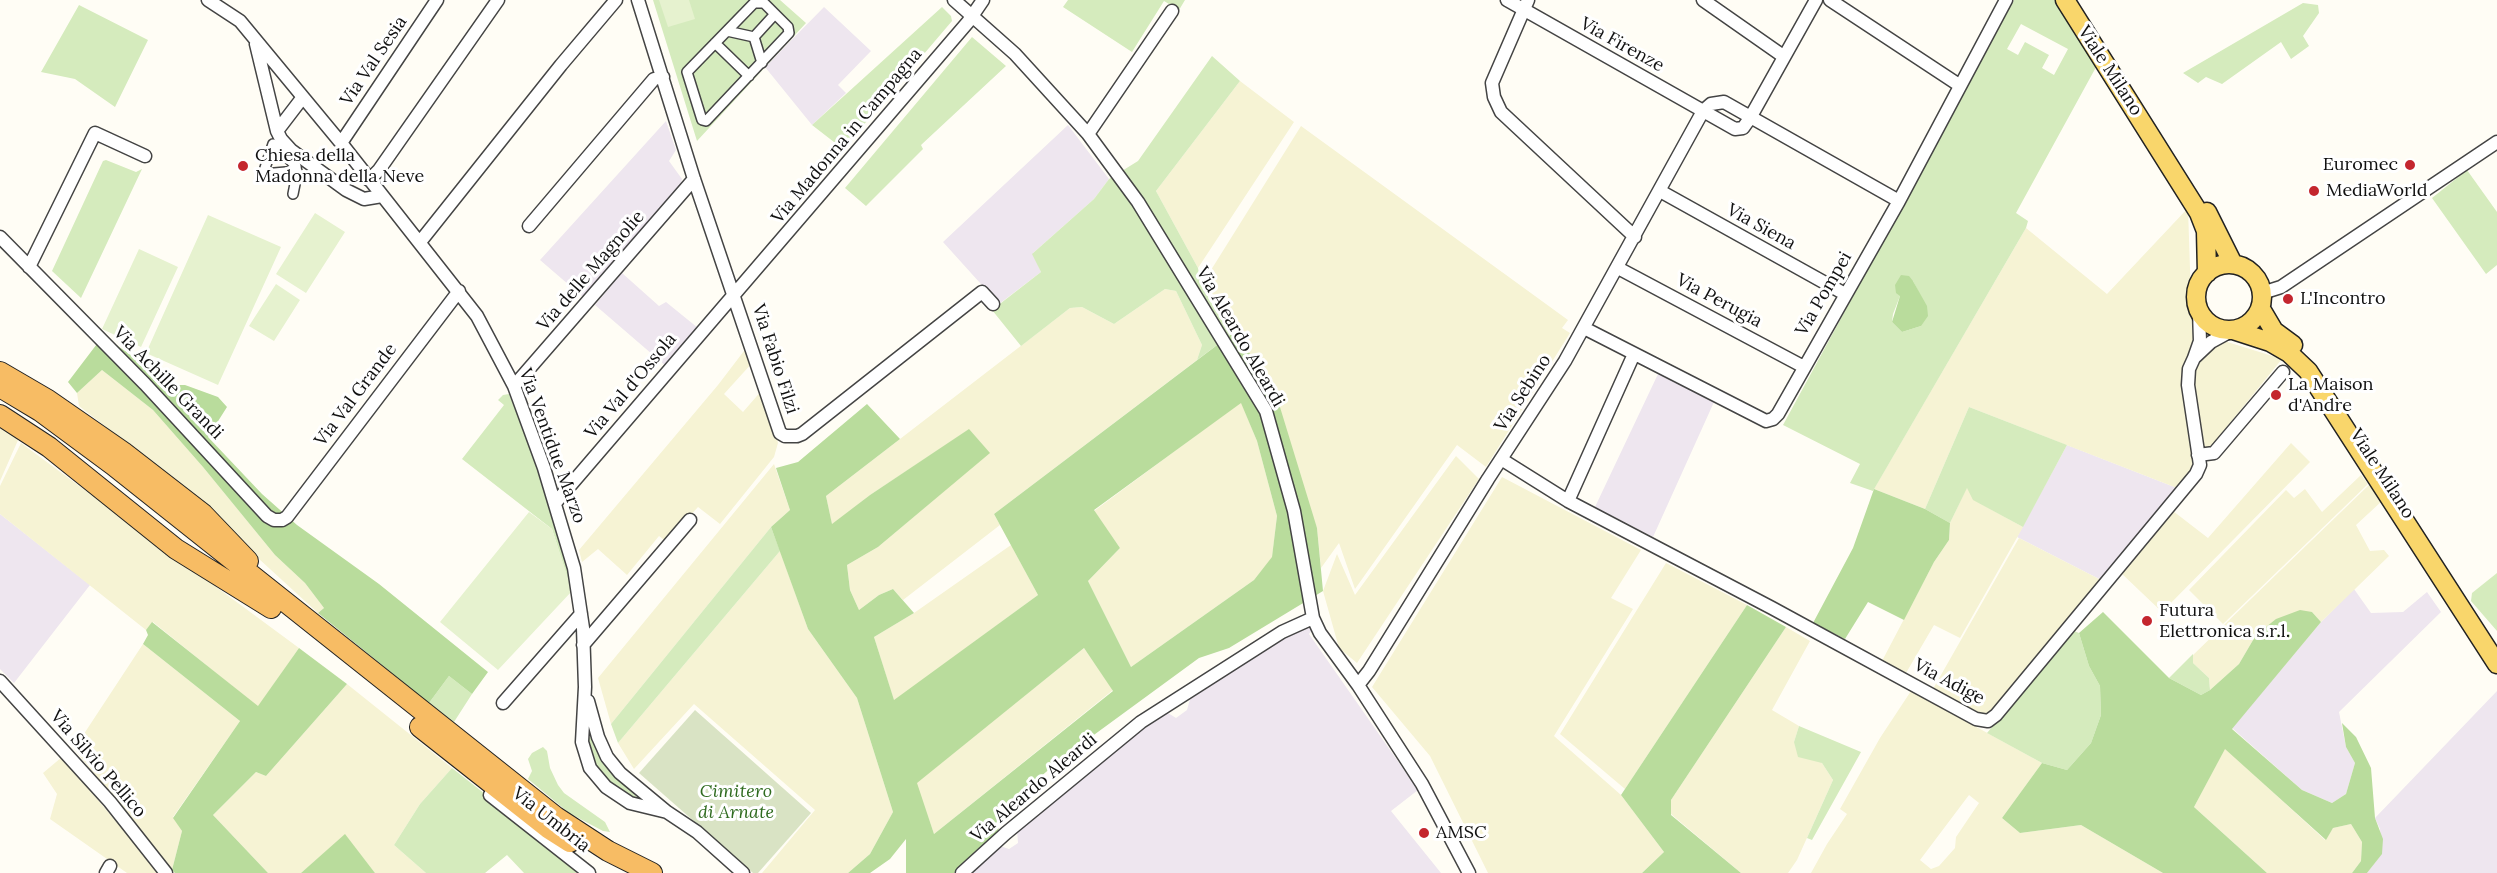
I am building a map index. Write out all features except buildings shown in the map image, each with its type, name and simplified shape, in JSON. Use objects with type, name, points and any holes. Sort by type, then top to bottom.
[{"type":"highway","points":[[0,372],[48,400],[104,439],[203,514],[231,542],[275,603]]},
{"type":"highway","points":[[0,387],[40,411],[112,465],[548,828],[622,873]]},
{"type":"highway","points":[[0,403],[33,423],[105,475],[556,817],[608,850],[652,873]]},
{"type":"highway","points":[[0,415],[48,447],[176,549],[275,603]]},
{"type":"main road","name":"Viale Milano","points":[[2065,0],[2199,213],[2206,231],[2207,273]]},
{"type":"main road","name":"Viale Milano","points":[[2073,0],[2188,177],[2217,229],[2233,264]]},
{"type":"main road","points":[[2233,330],[2250,324],[2261,295],[2253,274],[2233,264],[2215,267],[2207,273],[2197,291],[2199,311],[2213,326],[2270,342],[2289,353],[2308,371],[2497,664]]},
{"type":"main road","name":"Viale Milano","points":[[2261,295],[2274,331],[2301,352],[2319,373],[2394,493],[2497,646]]},
{"type":"street","name":"Via Ventidue Marzo","points":[[208,0],[240,21],[420,242],[477,316],[514,386],[556,502],[574,568],[581,615],[585,687],[582,742],[590,768],[606,787],[630,803],[667,812]]},
{"type":"street","name":"Via Val Sesia","points":[[340,143],[437,0]]},
{"type":"street","points":[[369,180],[386,160],[498,0]]},
{"type":"street","points":[[420,242],[561,65],[616,0]]},
{"type":"street","name":"Via Fabio Filzi","points":[[638,0],[694,179],[780,433],[797,436],[982,292],[993,304]]},
{"type":"street","name":"Via Aleardo Aleardi","points":[[954,0],[1015,54],[1089,134],[1138,202],[1266,411],[1294,511],[1313,618],[1320,633],[1358,684],[1422,784],[1469,873]]},
{"type":"street","name":"Via Madonna in Campagna","points":[[734,292],[749,279],[972,17],[983,0]]},
{"type":"street","name":"Via Firenze","points":[[1506,0],[1526,5],[1735,129],[1743,128],[1750,118]]},
{"type":"street","points":[[1703,0],[1783,56]]},
{"type":"street","points":[[1750,118],[1816,0]]},
{"type":"street","points":[[1830,0],[1959,85]]},
{"type":"street","name":"Via Pompei","points":[[1584,328],[1766,421],[1778,414],[1899,201],[2006,0]]},
{"type":"street","points":[[754,3],[764,3],[775,14],[790,30],[762,63],[706,121],[702,120],[687,72],[754,3]]},
{"type":"street","points":[[1526,5],[1492,83],[1494,97],[1501,112],[1635,237]]},
{"type":"street","points":[[1089,134],[1172,11]]},
{"type":"street","points":[[754,37],[775,14]]},
{"type":"street","points":[[727,31],[754,37]]},
{"type":"street","points":[[754,37],[762,63]]},
{"type":"street","points":[[255,40],[277,131],[291,150],[332,182],[364,199],[382,196]]},
{"type":"street","points":[[715,43],[749,76]]},
{"type":"street","points":[[530,226],[654,79],[663,77]]},
{"type":"street","points":[[277,131],[303,98]]},
{"type":"street","points":[[1703,111],[1711,104],[1724,102],[1899,201]]},
{"type":"street","name":"Via Sebino","points":[[1358,684],[1584,328],[1703,111]]},
{"type":"street","points":[[29,267],[95,133],[145,156]]},
{"type":"street","points":[[2261,295],[2281,287],[2497,141]]},
{"type":"street","points":[[293,194],[297,171]]},
{"type":"street","name":"Via delle Magnolie","points":[[514,386],[694,179]]},
{"type":"street","name":"Via Siena","points":[[1660,191],[1845,294]]},
{"type":"street","name":"Via Achille Grandi","points":[[0,237],[145,384],[267,516],[274,520],[282,520]]},
{"type":"street","name":"Via Perugia","points":[[1618,268],[1804,366]]},
{"type":"street","name":"Via Val Grande","points":[[282,520],[287,517],[459,291]]},
{"type":"street","name":"Via Val d'Ossola","points":[[556,502],[734,292]]},
{"type":"street","name":"Via Adige","points":[[1501,459],[1568,501],[1976,719],[1988,721],[1996,715],[2199,470],[2188,385],[2189,369],[2200,341],[2199,311]]},
{"type":"street","points":[[2194,358],[2211,342],[2233,330]]},
{"type":"street","points":[[1568,501],[1634,354]]},
{"type":"street","points":[[2198,455],[2214,453],[2283,372]]},
{"type":"street","points":[[583,645],[690,520]]},
{"type":"street","points":[[503,703],[581,615]]},
{"type":"street","name":"Via Aleardo Aleardi","points":[[963,873],[1006,833],[1141,722],[1282,632],[1313,618]]},
{"type":"street","name":"Via Silvio Pellico","points":[[0,681],[102,793],[166,873]]},
{"type":"street","name":"Via Ventidue Marzo","points":[[585,687],[598,737],[608,757],[620,773],[667,812],[697,831],[743,873]]},
{"type":"street","name":"Via Umbria","points":[[490,795],[589,873]]},
{"type":"shaded area","points":[[824,7],[871,51],[838,85],[846,93],[812,125],[765,67]]},
{"type":"shaded area","points":[[1240,81],[1294,122],[1198,268],[1156,191]]},
{"type":"shaded area","points":[[666,121],[676,150],[669,161],[682,179],[680,186],[583,297],[540,260]]},
{"type":"shaded area","points":[[1068,125],[1109,179],[1094,199],[1033,253],[1041,272],[999,304],[943,242]]},
{"type":"shaded area","points":[[1301,126],[1568,320],[1562,328],[1570,333],[1486,467],[1457,445],[1355,589],[1339,543],[1321,568],[1317,528],[1233,333],[1201,286]]},
{"type":"shaded area","points":[[2188,208],[2192,331],[2282,359],[2177,488],[1969,407],[1925,509],[1874,489],[2026,228],[2107,294]]},
{"type":"shaded area","points":[[622,273],[659,306],[666,302],[698,328],[667,367],[595,305]]},
{"type":"shaded area","points":[[1165,289],[1176,291],[1202,345],[1197,360],[994,514],[1000,525],[903,600],[893,589],[879,595],[859,610],[850,590],[847,565],[878,547],[989,453],[969,430],[870,495],[832,525],[826,496],[1070,308],[1082,307],[1114,324]]},
{"type":"shaded area","points":[[747,347],[753,362],[724,394],[743,412],[763,389],[778,443],[774,457],[720,524],[698,507],[667,542],[659,536],[627,575],[598,549],[582,562],[579,550],[718,385]]},
{"type":"shaded area","points":[[102,370],[153,410],[275,555],[305,583],[324,608],[318,613],[163,471],[79,406],[77,393]]},
{"type":"shaded area","points":[[1658,374],[1714,402],[1653,537],[1595,507]]},
{"type":"shaded area","points":[[1241,402],[1257,441],[1277,516],[1272,558],[1254,580],[1131,667],[1088,581],[1120,548],[1094,511]]},
{"type":"shaded area","points":[[0,425],[19,438],[0,481]]},
{"type":"shaded area","points":[[21,443],[299,648],[258,707],[153,622],[146,630],[0,514],[0,486]]},
{"type":"shaded area","points":[[2291,443],[2310,462],[2162,612],[2120,572],[2173,511],[2208,538]]},
{"type":"shaded area","points":[[2067,445],[2177,488],[2101,580],[2017,537]]},
{"type":"shaded area","points":[[1456,456],[1479,479],[1357,663],[1339,648],[1323,591],[1337,554],[1355,595]]},
{"type":"shaded area","points":[[774,464],[790,510],[771,527],[611,724],[598,678]]},
{"type":"shaded area","points":[[2361,475],[2368,484],[2223,624],[2189,590],[2286,490],[2294,498],[2305,489],[2322,512]]},
{"type":"shaded area","points":[[1502,477],[1641,550],[1611,598],[1633,609],[1554,736],[1621,795],[1664,852],[1642,873],[1488,873],[1430,756],[1372,687]]},
{"type":"shaded area","points":[[2371,483],[2382,501],[2356,525],[2370,551],[2384,550],[2389,556],[2321,622],[2312,612],[2256,635],[2239,664],[2210,690],[2209,678],[2193,663],[2193,655]]},
{"type":"shaded area","points":[[1967,487],[1974,500],[2023,527],[1960,638],[1934,625],[1906,673],[1882,661],[1934,562],[1949,540],[1950,523]]},
{"type":"shaded area","points":[[0,514],[90,585],[14,683],[0,669]]},
{"type":"shaded area","points":[[2019,538],[2101,580],[1991,713],[1976,713],[1933,689]]},
{"type":"shaded area","points":[[1011,545],[1038,595],[894,701],[874,637],[914,613]]},
{"type":"shaded area","points":[[780,551],[808,629],[857,698],[893,812],[870,854],[848,873],[762,873],[815,810],[694,704],[634,769],[618,743]]},
{"type":"shaded area","points":[[1666,563],[1747,605],[1625,789],[1560,734]]},
{"type":"shaded area","points":[[2354,589],[2371,613],[2403,612],[2427,592],[2441,612],[2339,712],[2346,747],[2355,763],[2346,794],[2332,803],[2302,790],[2232,728],[2321,622]]},
{"type":"shaded area","name":"AMSC","points":[[1308,626],[1312,630],[1309,634],[1418,790],[1391,811],[1441,873],[968,873],[1000,846],[1009,849],[1018,843],[1017,829],[1146,725],[1168,713],[1176,718],[1187,710],[1190,699],[1299,628]]},
{"type":"shaded area","points":[[1786,627],[1810,641],[1772,710],[1799,726],[1794,742],[1822,763],[1833,780],[1797,860],[1788,873],[1741,873],[1671,814],[1671,800]]},
{"type":"shaded area","points":[[143,644],[240,721],[173,817],[182,831],[172,870],[74,749]]},
{"type":"shaded area","points":[[1084,648],[1113,690],[934,834],[916,783]]},
{"type":"shaded area","points":[[347,684],[452,768],[420,804],[394,845],[426,873],[375,873],[345,835],[301,873],[268,873],[213,815],[256,772],[266,776]]},
{"type":"shaded area","points":[[1911,691],[2042,763],[2002,818],[2020,833],[2081,825],[2163,873],[1811,873],[1847,814],[1840,809],[1880,738]],"holes":[[[1969,795],[1979,803],[1956,837],[1955,848],[1939,866],[1931,869],[1920,860]]]},
{"type":"shaded area","points":[[2497,691],[2497,873],[2367,873],[2382,853],[2380,829],[2375,818]]},
{"type":"shaded area","points":[[2225,748],[2325,840],[2333,828],[2351,824],[2362,842],[2361,861],[2352,873],[2267,873],[2194,807]]},
{"type":"shaded area","points":[[62,757],[159,873],[127,873],[50,819],[57,794],[43,773]]},
{"type":"green space","points":[[653,0],[780,0],[806,23],[697,141]]},
{"type":"green space","points":[[659,0],[689,0],[695,19],[668,27]]},
{"type":"green space","points":[[1068,0],[1185,0],[1179,10],[1164,1],[1132,52],[1063,7]]},
{"type":"green space","points":[[2014,0],[2057,0],[2097,62],[2095,69],[2016,213],[2028,221],[2026,228],[1873,491],[1850,483],[1860,464],[1783,425]],"holes":[[[2021,24],[2068,49],[2054,75],[2042,68],[2049,55],[2025,42],[2018,55],[2007,49]],[[1913,281],[1922,299],[1921,326],[1902,332],[1892,322],[1893,314],[1900,296]]]},
{"type":"green space","points":[[2303,3],[2318,5],[2319,13],[2303,36],[2309,46],[2291,59],[2281,42],[2222,84],[2206,77],[2198,83],[2183,73]]},
{"type":"green space","points":[[79,5],[148,40],[115,107],[75,79],[41,72]]},
{"type":"green space","points":[[942,7],[951,16],[952,21],[843,149],[812,125]]},
{"type":"green space","points":[[972,37],[1006,66],[921,145],[923,149],[866,206],[845,188]]},
{"type":"green space","points":[[1212,56],[1240,81],[1156,191],[1198,268],[1201,286],[1233,333],[1197,360],[1202,345],[1176,291],[1165,289],[1114,324],[1082,307],[1070,308],[1021,346],[992,310],[1041,272],[1032,254],[1094,199],[1109,179],[1138,161]]},
{"type":"green space","points":[[106,160],[136,172],[142,169],[81,298],[52,271],[103,161]]},
{"type":"green space","points":[[2467,170],[2497,212],[2497,265],[2486,274],[2432,198]]},
{"type":"green space","points":[[315,213],[345,232],[306,293],[276,274]]},
{"type":"green space","points":[[208,215],[281,247],[218,385],[146,353]]},
{"type":"green space","points":[[139,249],[178,267],[141,347],[102,329]]},
{"type":"green space","points":[[1901,275],[1909,276],[1913,281],[1927,306],[1928,316],[1921,326],[1902,332],[1892,322],[1900,296],[1896,293],[1895,285]]},
{"type":"green space","points":[[276,284],[300,300],[274,341],[249,326]]},
{"type":"green space","points":[[1233,333],[1272,381],[1317,528],[1323,591],[1229,648],[1199,658],[1061,759],[1001,811],[998,833],[954,873],[906,873],[906,839],[890,859],[870,873],[848,873],[870,854],[893,812],[857,698],[808,629],[771,527],[790,510],[776,468],[798,462],[867,404],[900,439],[826,496],[832,524],[870,495],[969,429],[990,453],[878,547],[847,565],[850,590],[859,610],[879,595],[893,589],[914,613],[874,637],[894,700],[1038,595],[994,514]],"holes":[[[1241,403],[1257,441],[1277,516],[1272,557],[1254,580],[1131,667],[1088,581],[1120,548],[1094,510]],[[1084,648],[1113,691],[934,834],[917,783]]]},
{"type":"green space","points":[[103,336],[137,359],[158,385],[185,385],[218,397],[227,407],[208,437],[262,494],[297,525],[379,584],[488,672],[472,694],[449,676],[429,703],[318,613],[324,608],[305,583],[275,555],[153,410],[102,370],[77,393],[68,382]]},
{"type":"green space","points":[[509,394],[547,491],[573,585],[570,586],[552,529],[462,459],[504,405],[498,400],[503,395]]},
{"type":"green space","points":[[1969,407],[2067,445],[2023,527],[1973,500],[1967,488],[1950,523],[1925,509]]},
{"type":"green space","points":[[1874,489],[1925,509],[1950,523],[1949,540],[1934,562],[1904,620],[1868,602],[1845,639],[1813,623],[1853,548]]},
{"type":"green space","points":[[529,512],[552,529],[572,591],[498,670],[440,622]]},
{"type":"green space","points":[[771,527],[780,551],[618,743],[611,724]]},
{"type":"green space","points":[[2497,573],[2497,631],[2471,601],[2472,593]]},
{"type":"green space","points":[[1747,605],[1786,627],[1671,800],[1671,815],[1741,873],[1642,873],[1664,852],[1621,795]]},
{"type":"green space","points":[[2300,610],[2312,612],[2321,622],[2232,729],[2302,790],[2332,803],[2346,794],[2355,763],[2346,747],[2342,723],[2356,737],[2371,768],[2375,818],[2383,839],[2382,854],[2367,873],[2352,873],[2361,861],[2362,842],[2351,824],[2333,828],[2326,840],[2225,749],[2194,807],[2267,873],[2163,873],[2081,825],[2020,833],[2002,818],[2042,763],[2067,770],[2091,743],[2101,715],[2100,686],[2089,666],[2079,633],[2103,612],[2169,678],[2201,695],[2210,690],[2239,664],[2256,635],[2276,619]]},
{"type":"green space","points":[[152,622],[258,706],[299,648],[347,684],[266,776],[256,772],[213,815],[268,873],[175,873],[172,870],[182,831],[173,818],[240,721],[143,644],[148,635],[146,630]]},
{"type":"green space","points":[[2074,631],[2079,633],[2089,666],[2100,686],[2101,715],[2091,743],[2067,770],[2042,763],[1987,733]]},
{"type":"green space","points":[[2193,654],[2193,663],[2209,678],[2210,690],[2201,695],[2169,678]]},
{"type":"green space","points":[[449,676],[472,694],[454,722],[429,703]]},
{"type":"green space","name":"Cimitero di Arnate","points":[[695,710],[811,813],[758,873],[753,873],[639,773]]},
{"type":"green space","points":[[1799,726],[1861,752],[1812,840],[1807,838],[1833,780],[1822,763],[1798,757],[1794,742]]},
{"type":"green space","points":[[590,737],[610,772],[637,799],[610,782],[598,768],[591,756],[587,741]]},
{"type":"green space","points":[[543,747],[547,751],[550,768],[564,793],[605,822],[610,832],[603,831],[569,813],[528,779],[532,771],[528,759],[532,753]]},
{"type":"green space","points":[[452,768],[574,864],[576,873],[524,873],[507,855],[485,873],[426,873],[394,845],[420,804]]},
{"type":"green space","points":[[345,834],[375,873],[301,873]]},
{"type":"place","name":"Euromec","points":[[2410,165]]},
{"type":"place","name":"Chiesa della Madonna della Neve","points":[[243,166]]},
{"type":"place","name":"MediaWorld","points":[[2314,191]]},
{"type":"place","name":"L'Incontro","points":[[2288,299]]},
{"type":"place","name":"La Maison d'Andre","points":[[2276,395]]},
{"type":"place","name":"Futura Elettronica s.r.l.","points":[[2147,621]]},
{"type":"place","name":"AMSC","points":[[1424,833]]}]
